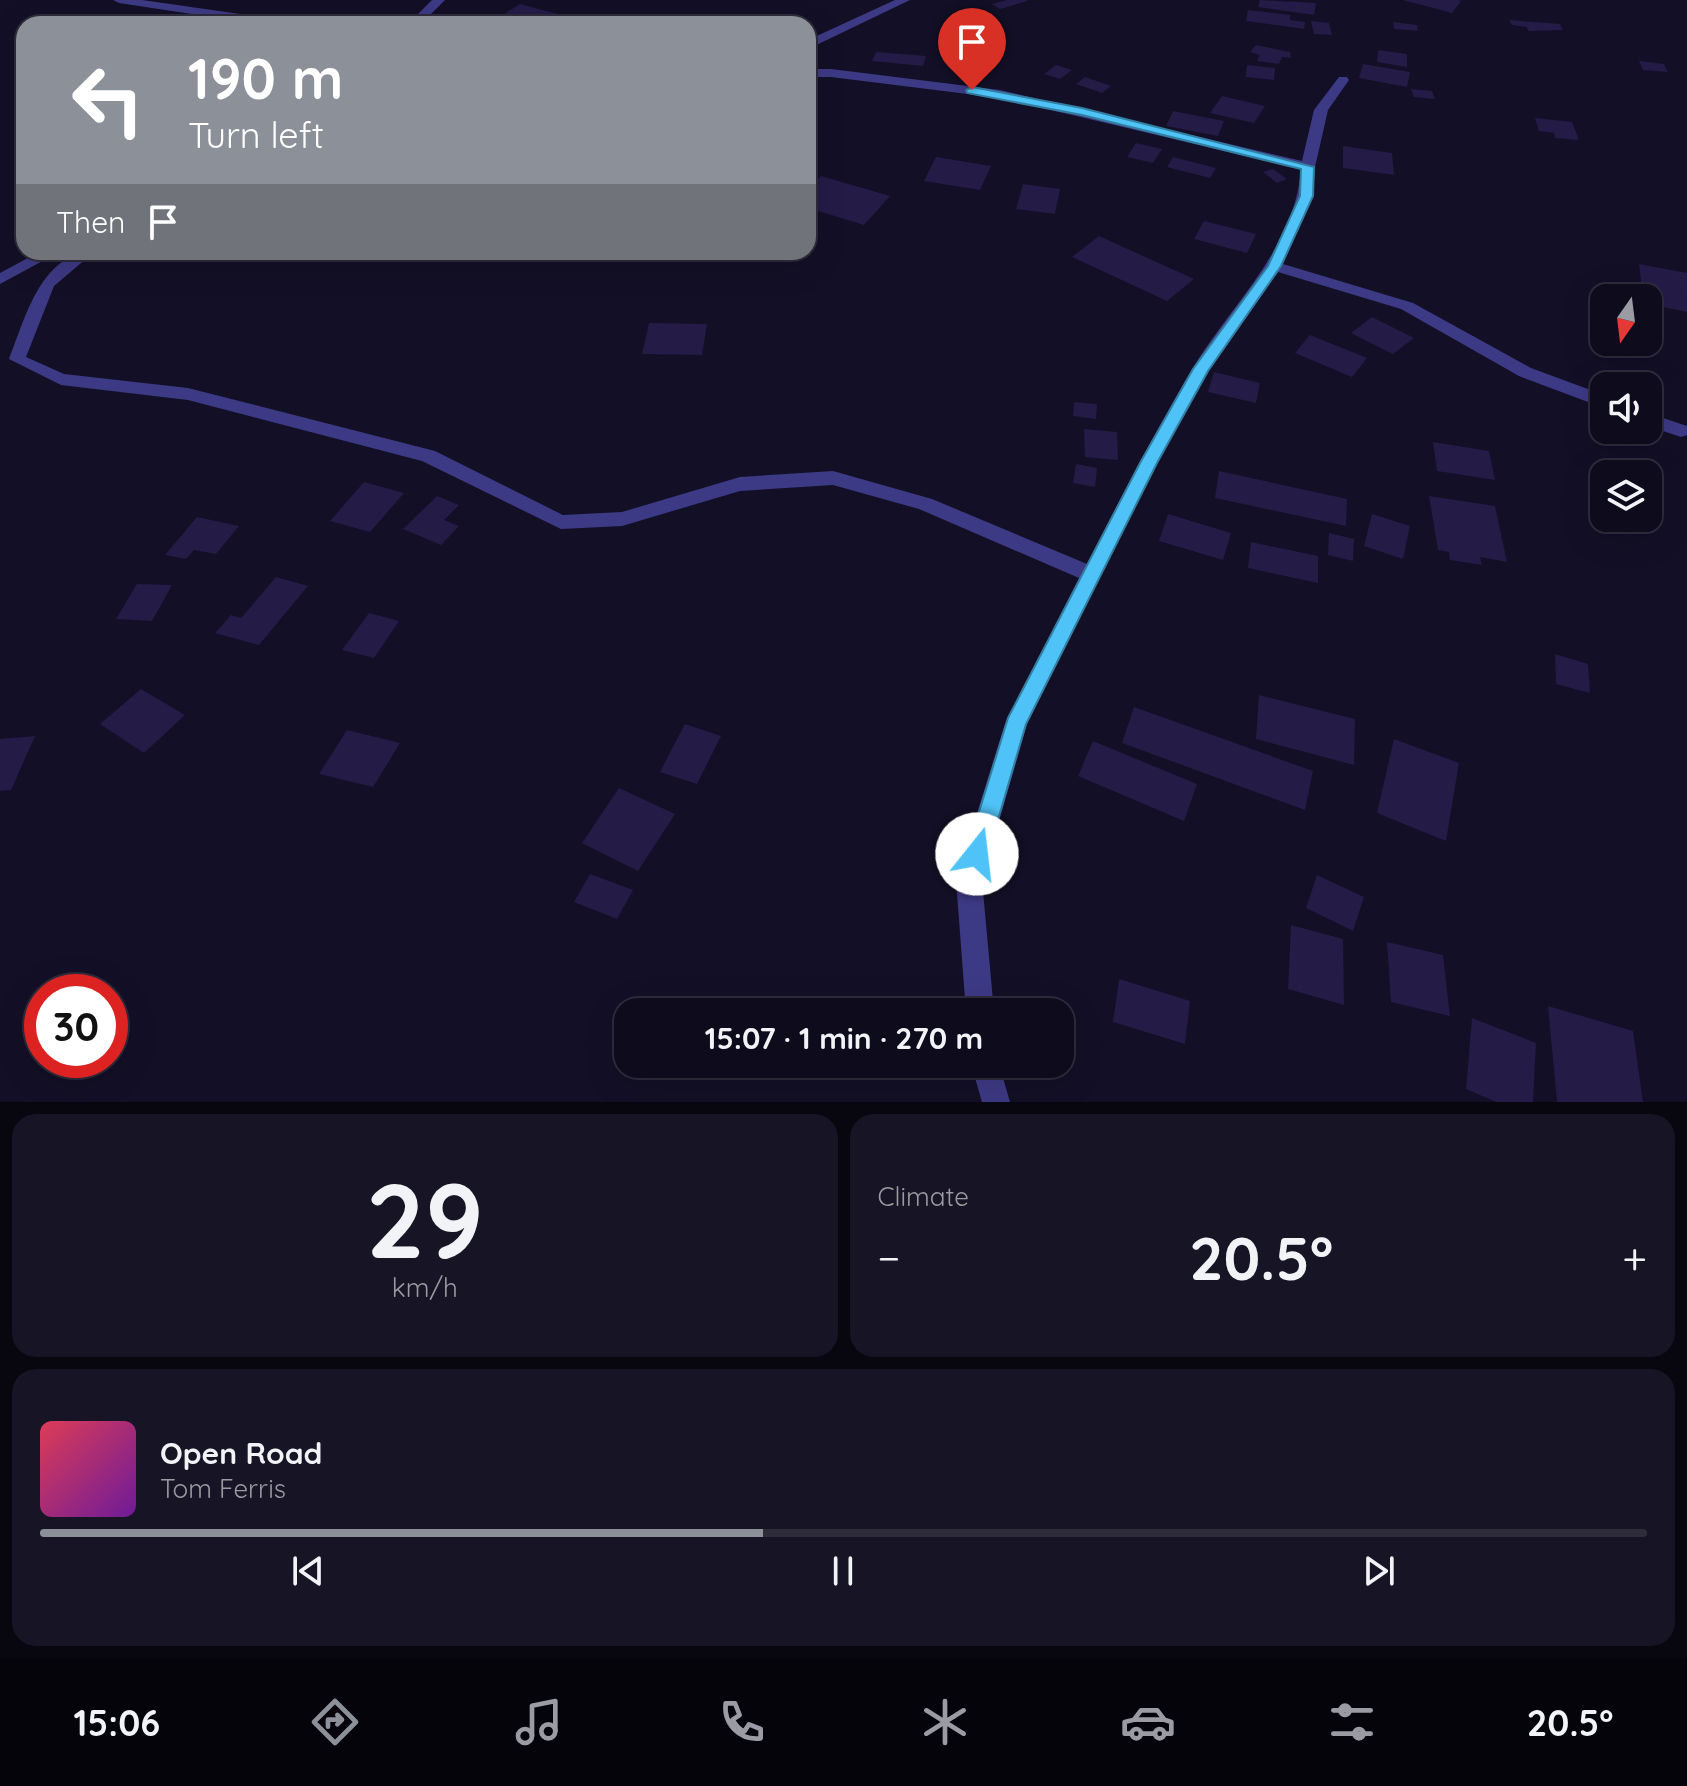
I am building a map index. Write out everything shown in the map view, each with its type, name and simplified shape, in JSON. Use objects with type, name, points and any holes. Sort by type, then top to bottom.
[{"type":"street","points":[[119,0],[228,16]]},
{"type":"street","points":[[422,16],[439,0]]},
{"type":"street","points":[[816,41],[904,0]]},
{"type":"street","points":[[816,73],[1000,94],[1308,167]]},
{"type":"street","points":[[979,998],[969,880],[1016,724],[1201,369],[1274,266],[1306,196],[1308,167],[1321,110],[1343,80]]},
{"type":"street","points":[[0,279],[36,260]]},
{"type":"street","points":[[76,260],[47,284],[17,359],[61,379],[188,394],[428,456],[561,522],[622,519],[740,484],[833,478],[925,504],[1092,575]]},
{"type":"street","points":[[1274,266],[1407,306],[1525,372],[1590,397]]},
{"type":"street","points":[[1662,424],[1681,431]]},
{"type":"street","points":[[989,1078],[996,1102]]},
{"type":"building","points":[[1007,0],[1027,1],[1000,9],[992,4]]},
{"type":"building","points":[[1260,0],[1316,3],[1314,15],[1258,7]]},
{"type":"building","points":[[1403,0],[1459,0],[1461,1],[1452,13]]},
{"type":"building","points":[[520,4],[565,16],[501,16]]},
{"type":"building","points":[[1248,10],[1290,15],[1290,20],[1305,22],[1304,29],[1246,21]]},
{"type":"building","points":[[1509,20],[1560,24],[1563,30],[1529,31],[1526,27],[1512,25]]},
{"type":"building","points":[[1311,21],[1329,23],[1332,35],[1314,34]]},
{"type":"building","points":[[1393,22],[1417,25],[1418,31],[1394,29]]},
{"type":"building","points":[[1256,45],[1290,52],[1291,58],[1282,57],[1279,64],[1257,61],[1260,55],[1250,52]]},
{"type":"building","points":[[1378,50],[1407,54],[1407,67],[1377,62]]},
{"type":"building","points":[[876,52],[926,56],[923,66],[872,61]]},
{"type":"building","points":[[1639,61],[1664,64],[1668,72],[1643,70]]},
{"type":"building","points":[[1363,64],[1410,72],[1407,87],[1359,78]]},
{"type":"building","points":[[1056,65],[1072,70],[1060,79],[1044,74]]},
{"type":"building","points":[[1247,65],[1275,68],[1274,80],[1246,77]]},
{"type":"building","points":[[1085,77],[1111,86],[1102,93],[1076,84]]},
{"type":"building","points":[[1411,89],[1432,91],[1435,99],[1414,97]]},
{"type":"building","points":[[1222,96],[1265,106],[1254,123],[1210,113]]},
{"type":"building","points":[[1173,111],[1224,121],[1218,136],[1166,126]]},
{"type":"building","points":[[1535,118],[1572,122],[1579,140],[1555,138],[1554,133],[1539,131]]},
{"type":"building","points":[[1136,143],[1162,149],[1153,163],[1127,157]]},
{"type":"building","points":[[1343,146],[1392,153],[1394,175],[1343,168]]},
{"type":"building","points":[[936,157],[991,166],[980,190],[924,181]]},
{"type":"building","points":[[1173,157],[1216,168],[1210,178],[1167,167]]},
{"type":"building","points":[[1273,169],[1287,179],[1277,183],[1263,172]]},
{"type":"building","points":[[821,176],[890,196],[864,225],[816,210],[816,181]]},
{"type":"building","points":[[1023,184],[1060,189],[1055,214],[1016,209]]},
{"type":"building","points":[[1204,221],[1256,234],[1247,253],[1194,239]]},
{"type":"building","points":[[1099,236],[1194,279],[1167,301],[1072,257]]},
{"type":"building","points":[[1639,264],[1687,273],[1687,312],[1662,307],[1662,284],[1641,284]]},
{"type":"building","points":[[1372,317],[1414,338],[1393,354],[1351,333]]},
{"type":"building","points":[[649,323],[707,324],[702,355],[642,354]]},
{"type":"building","points":[[1310,335],[1367,358],[1352,377],[1295,353]]},
{"type":"building","points":[[1214,372],[1260,383],[1256,403],[1208,392]]},
{"type":"building","points":[[1074,402],[1097,404],[1096,419],[1073,416]]},
{"type":"building","points":[[1084,429],[1117,432],[1118,460],[1085,457]]},
{"type":"building","points":[[1433,442],[1489,451],[1495,480],[1437,471]]},
{"type":"building","points":[[1076,464],[1097,468],[1095,487],[1073,483]]},
{"type":"building","points":[[1219,471],[1347,499],[1346,526],[1215,498]]},
{"type":"building","points":[[364,482],[404,493],[370,532],[330,521]]},
{"type":"building","points":[[437,496],[459,505],[444,520],[459,526],[441,545],[403,529]]},
{"type":"building","points":[[1429,496],[1495,506],[1507,562],[1480,557],[1482,565],[1450,560],[1449,552],[1438,550]]},
{"type":"building","points":[[1168,514],[1231,533],[1223,560],[1159,541]]},
{"type":"building","points":[[1372,514],[1410,526],[1403,559],[1364,546]]},
{"type":"building","points":[[197,517],[239,526],[216,554],[194,550],[186,559],[165,555]]},
{"type":"building","points":[[1329,533],[1354,539],[1353,561],[1328,555]]},
{"type":"building","points":[[1251,542],[1318,556],[1318,583],[1248,568]]},
{"type":"building","points":[[276,577],[308,586],[259,645],[215,633],[231,615],[241,618]]},
{"type":"building","points":[[137,584],[172,585],[152,621],[116,619]]},
{"type":"building","points":[[369,613],[399,621],[374,658],[342,650]]},
{"type":"building","points":[[1555,654],[1588,664],[1590,693],[1556,684]]},
{"type":"building","points":[[141,689],[185,715],[144,753],[100,724]]},
{"type":"building","points":[[1259,695],[1355,719],[1354,765],[1256,739]]},
{"type":"building","points":[[1134,707],[1313,771],[1305,810],[1122,743]]},
{"type":"building","points":[[685,724],[721,736],[697,784],[660,772]]},
{"type":"building","points":[[347,730],[400,743],[373,787],[319,774]]},
{"type":"building","points":[[35,736],[11,790],[0,791],[0,739]]},
{"type":"building","points":[[1394,739],[1459,763],[1446,841],[1377,813]]},
{"type":"building","points":[[1093,741],[1197,784],[1184,821],[1078,776]]},
{"type":"building","points":[[619,788],[675,814],[638,871],[582,843]]},
{"type":"building","points":[[590,874],[633,890],[617,919],[574,902]]},
{"type":"building","points":[[1317,875],[1364,897],[1353,931],[1306,908]]},
{"type":"building","points":[[1291,925],[1343,939],[1344,1005],[1288,989]]},
{"type":"building","points":[[1387,942],[1443,955],[1450,1016],[1391,1002]]},
{"type":"building","points":[[1119,979],[1190,1001],[1185,1044],[1113,1022]]},
{"type":"building","points":[[1548,1006],[1633,1031],[1643,1102],[1557,1102]]},
{"type":"building","points":[[1472,1018],[1536,1043],[1533,1102],[1496,1102],[1466,1089]]},
{"type":"route","points":[[972,90],[1082,111],[1308,167],[1306,196],[1274,266],[1201,369],[1148,463],[1016,724],[977,854]]}]
